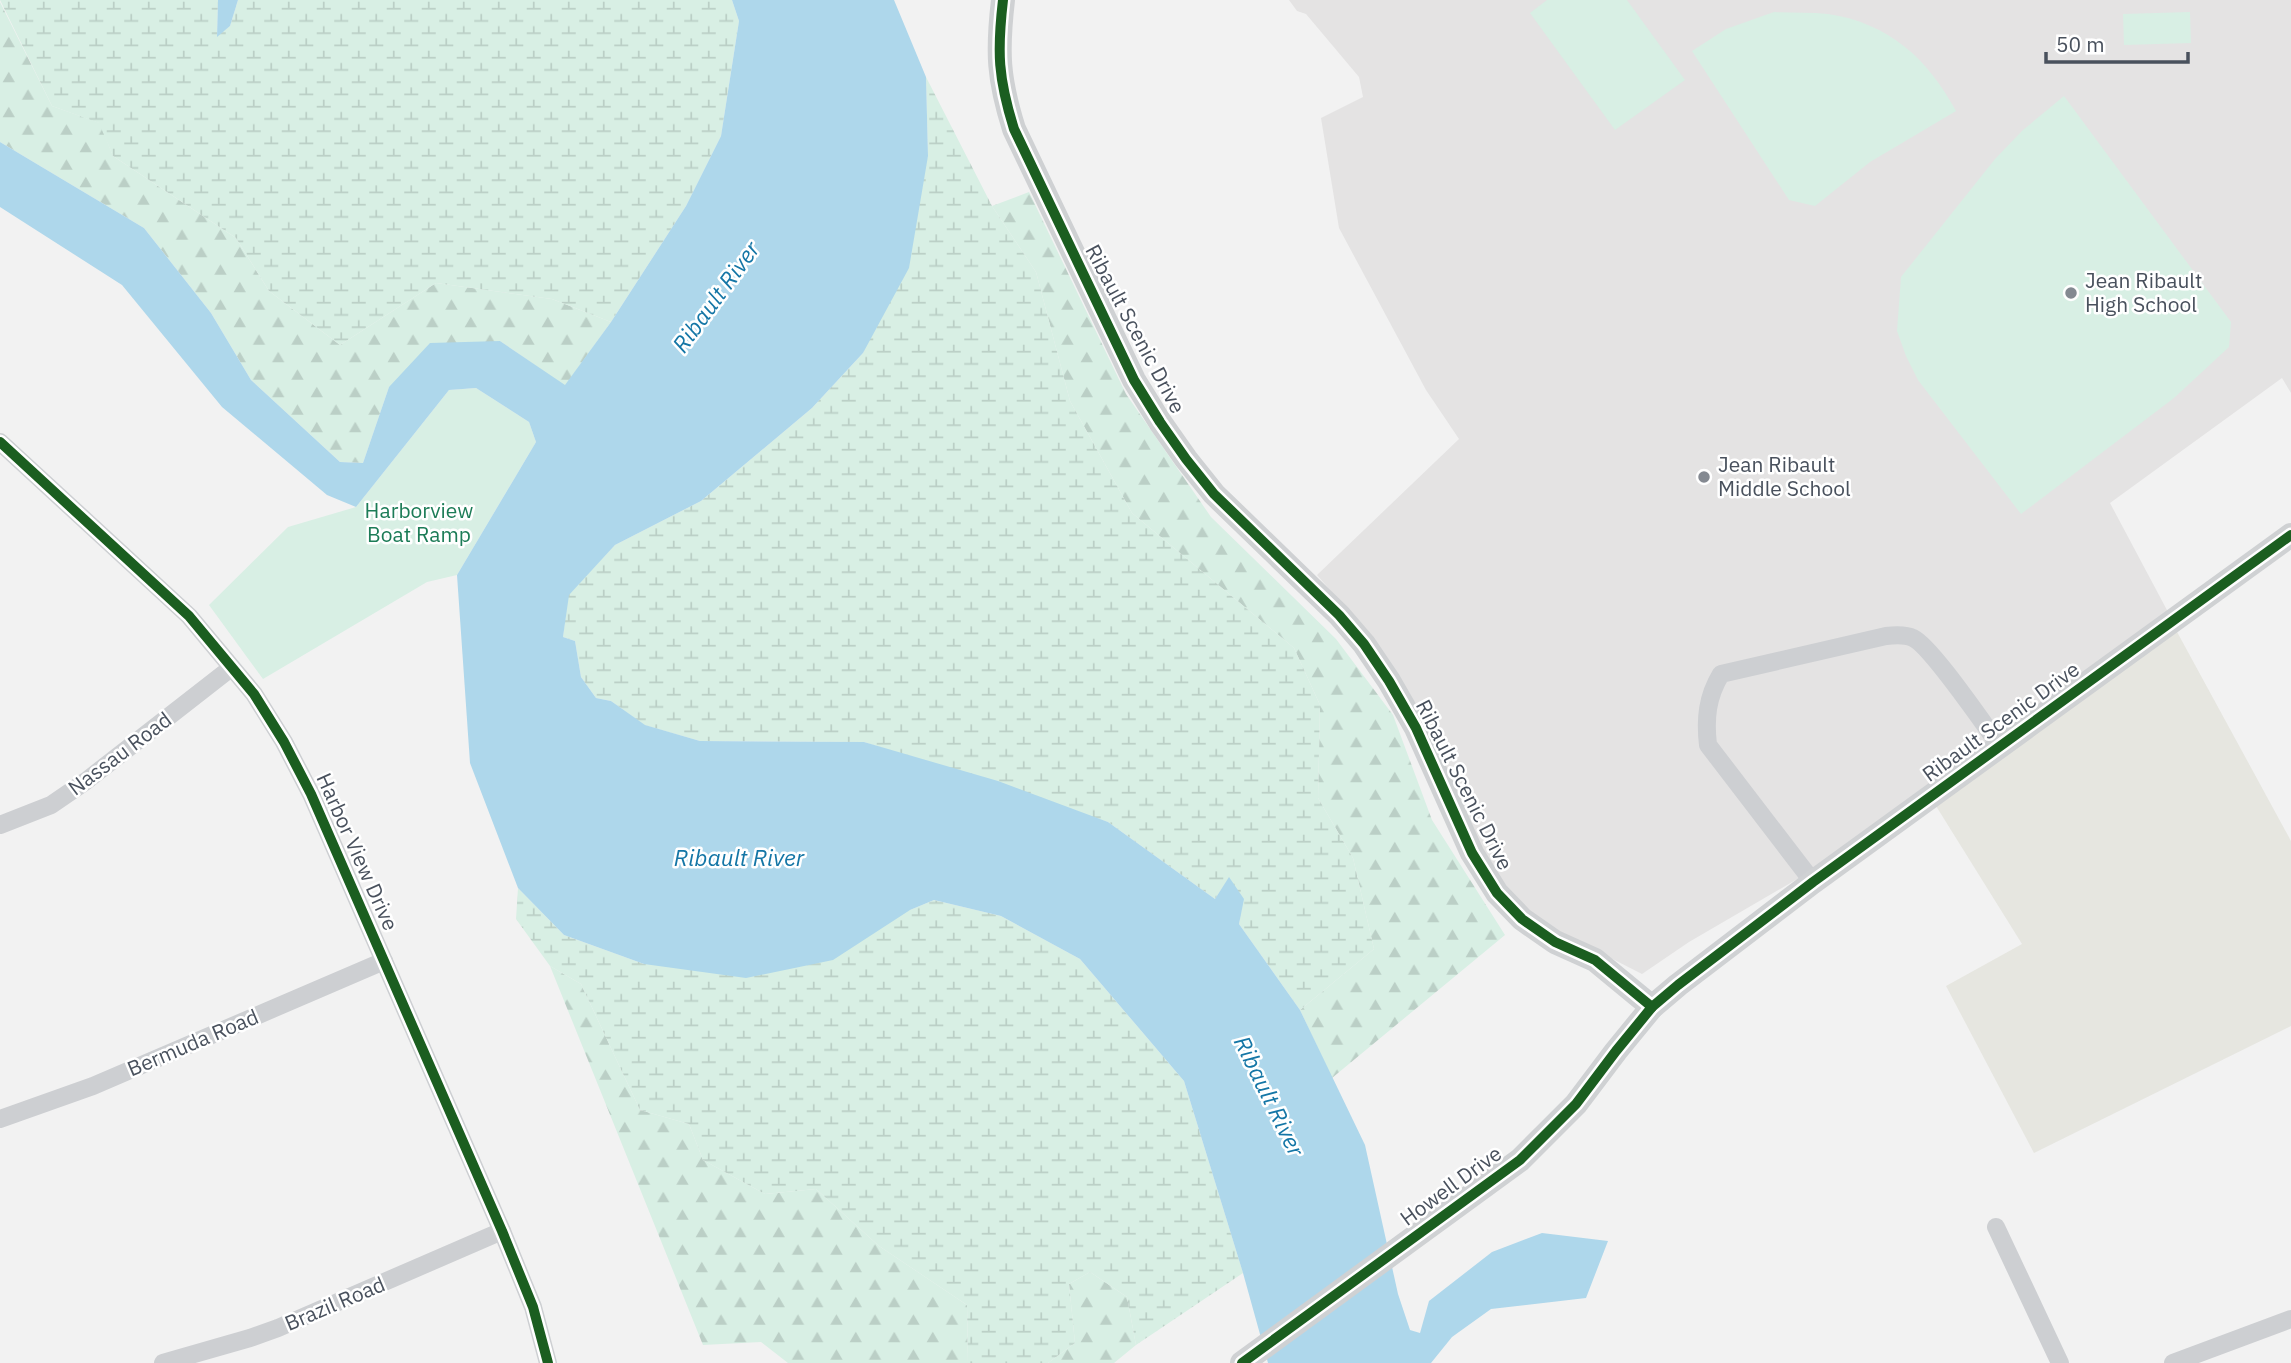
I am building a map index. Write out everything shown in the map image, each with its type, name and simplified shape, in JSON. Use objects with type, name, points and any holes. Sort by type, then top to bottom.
[{"type":"street","name":"Ribault Scenic Drive","points":[[1003,0],[999,62],[1004,97],[1014,129],[1134,380],[1160,422],[1214,494],[1339,615],[1364,644],[1416,728],[1472,853],[1497,893],[1522,919],[1555,942],[1595,960],[1652,1007],[1703,965],[1813,883],[2291,535]]},
{"type":"street","name":"Harbor View Drive","points":[[0,442],[189,616],[254,694],[311,794],[502,1231],[533,1307],[548,1363]]},
{"type":"street","points":[[1813,883],[1708,745],[1707,704],[1721,674],[1886,636],[1914,638],[1929,652],[2000,746]]},
{"type":"street","name":"Nassau Road","points":[[0,825],[51,805],[86,782],[231,668]]},
{"type":"street","name":"Bermuda Road","points":[[0,1119],[93,1086],[384,961]]},
{"type":"street","name":"Howell Drive","points":[[1242,1363],[1520,1160],[1576,1104],[1652,1007]]},
{"type":"street","points":[[1996,1227],[2060,1363]]},
{"type":"street","name":"Brazil Road","points":[[163,1363],[278,1328],[502,1231]]},
{"type":"street","points":[[2173,1363],[2291,1319]]},
{"type":"shaded area","name":"Jean Ribault Middle School","points":[[1289,0],[2291,0],[2291,393],[2282,378],[2110,503],[2168,612],[1799,878],[1689,942],[1642,974],[1532,918],[1493,869],[1361,626],[1317,575],[1459,439],[1426,390],[1339,228],[1321,118],[1363,97],[1359,77],[1306,14],[1297,11]]},
{"type":"shaded area","points":[[2176,630],[2291,841],[2291,1026],[2034,1153],[1946,986],[2022,944],[1936,806]]},
{"type":"green space","points":[[0,0],[218,0],[217,36],[230,26],[238,0],[732,0],[739,21],[721,136],[686,206],[611,322],[552,299],[436,283],[340,345],[269,291],[236,238],[113,156],[99,123],[52,106]]},
{"type":"green space","points":[[1547,0],[1627,0],[1685,80],[1615,130],[1530,13]]},
{"type":"green space","points":[[0,2],[52,106],[100,123],[113,156],[236,238],[269,291],[340,345],[436,283],[552,299],[611,322],[565,386],[500,341],[389,387],[363,463],[340,462],[251,380],[211,313],[144,228],[0,142]]},
{"type":"green space","points":[[1774,12],[1828,14],[1870,26],[1888,35],[1904,46],[1933,75],[1956,111],[1870,162],[1815,206],[1789,200],[1692,51],[1726,29]]},
{"type":"green space","points":[[2190,12],[2191,43],[2124,45],[2123,14]]},
{"type":"green space","points":[[926,77],[992,206],[1036,272],[1070,401],[1132,513],[1294,648],[1320,705],[1318,798],[1353,858],[1374,949],[1300,1010],[1239,924],[1243,899],[1229,878],[1215,899],[1108,822],[864,742],[700,741],[644,725],[611,701],[596,698],[581,677],[575,641],[563,637],[568,595],[615,545],[701,501],[812,408],[863,353],[928,156]]},
{"type":"green space","points":[[2064,96],[2231,322],[2229,347],[2174,398],[2021,514],[1918,380],[1897,331],[1901,277],[1995,159],[2023,130]]},
{"type":"green space","points":[[1029,192],[1126,394],[1211,517],[1336,639],[1393,715],[1432,820],[1505,935],[1332,1078],[1300,1010],[1374,949],[1353,858],[1318,798],[1320,705],[1294,648],[1132,513],[1070,401],[1036,272],[992,206]]},
{"type":"green space","name":"Harborview Boat Ramp","points":[[476,388],[529,422],[536,442],[457,575],[427,582],[263,679],[209,605],[288,527],[356,507],[449,390]]},
{"type":"green space","points":[[518,888],[564,935],[644,964],[910,910],[934,900],[1001,916],[1080,959],[1184,1081],[1243,1273],[1136,1345],[1127,1297],[1090,1272],[1069,1284],[1075,1343],[1048,1363],[968,1363],[967,1305],[879,1246],[816,1189],[765,1194],[703,1160],[689,1124],[640,1110],[581,984],[550,966],[516,919]]},
{"type":"green space","points":[[550,966],[581,984],[640,1110],[689,1124],[703,1160],[765,1194],[816,1189],[879,1246],[967,1305],[968,1363],[788,1363],[761,1342],[703,1345]]},
{"type":"green space","points":[[1090,1272],[1127,1297],[1136,1345],[1114,1363],[1048,1363],[1075,1343],[1069,1284]]},
{"type":"water","points":[[218,0],[238,0],[230,26],[217,37]]},
{"type":"water","name":"Ribault River","points":[[732,0],[894,0],[926,77],[928,156],[909,268],[863,353],[812,408],[701,501],[615,545],[569,595],[563,637],[575,641],[581,677],[596,698],[611,701],[645,725],[700,741],[864,742],[998,781],[1108,822],[1215,899],[1229,877],[1244,899],[1239,924],[1300,1010],[1365,1145],[1398,1294],[1410,1330],[1420,1333],[1429,1301],[1492,1252],[1542,1233],[1608,1241],[1586,1298],[1491,1309],[1452,1337],[1431,1363],[1268,1363],[1184,1081],[1080,959],[1001,916],[934,900],[910,910],[833,960],[746,978],[644,964],[564,935],[518,888],[470,763],[457,575],[536,442],[529,422],[476,388],[449,390],[356,507],[327,495],[222,407],[122,285],[0,207],[0,142],[144,228],[211,313],[251,380],[340,462],[363,463],[389,387],[430,343],[500,341],[565,385],[611,322],[686,206],[721,136],[739,21]]},
{"type":"cycle path","points":[[1003,0],[1000,65],[1014,129],[1134,380],[1160,422],[1214,494],[1339,615],[1364,644],[1416,728],[1472,853],[1497,893],[1522,919],[1555,942],[1595,960],[1652,1007]]},
{"type":"cycle path","points":[[0,442],[189,616],[254,694],[284,742],[311,794],[502,1231],[533,1307],[548,1363]]},
{"type":"cycle path","points":[[1242,1363],[1520,1160],[1576,1104],[1652,1007],[1678,985],[1813,882],[2291,535]]},
{"type":"place","name":"Jean Ribault High School","points":[[2071,293]]},
{"type":"place","name":"Jean Ribault Middle School","points":[[1704,477]]}]
